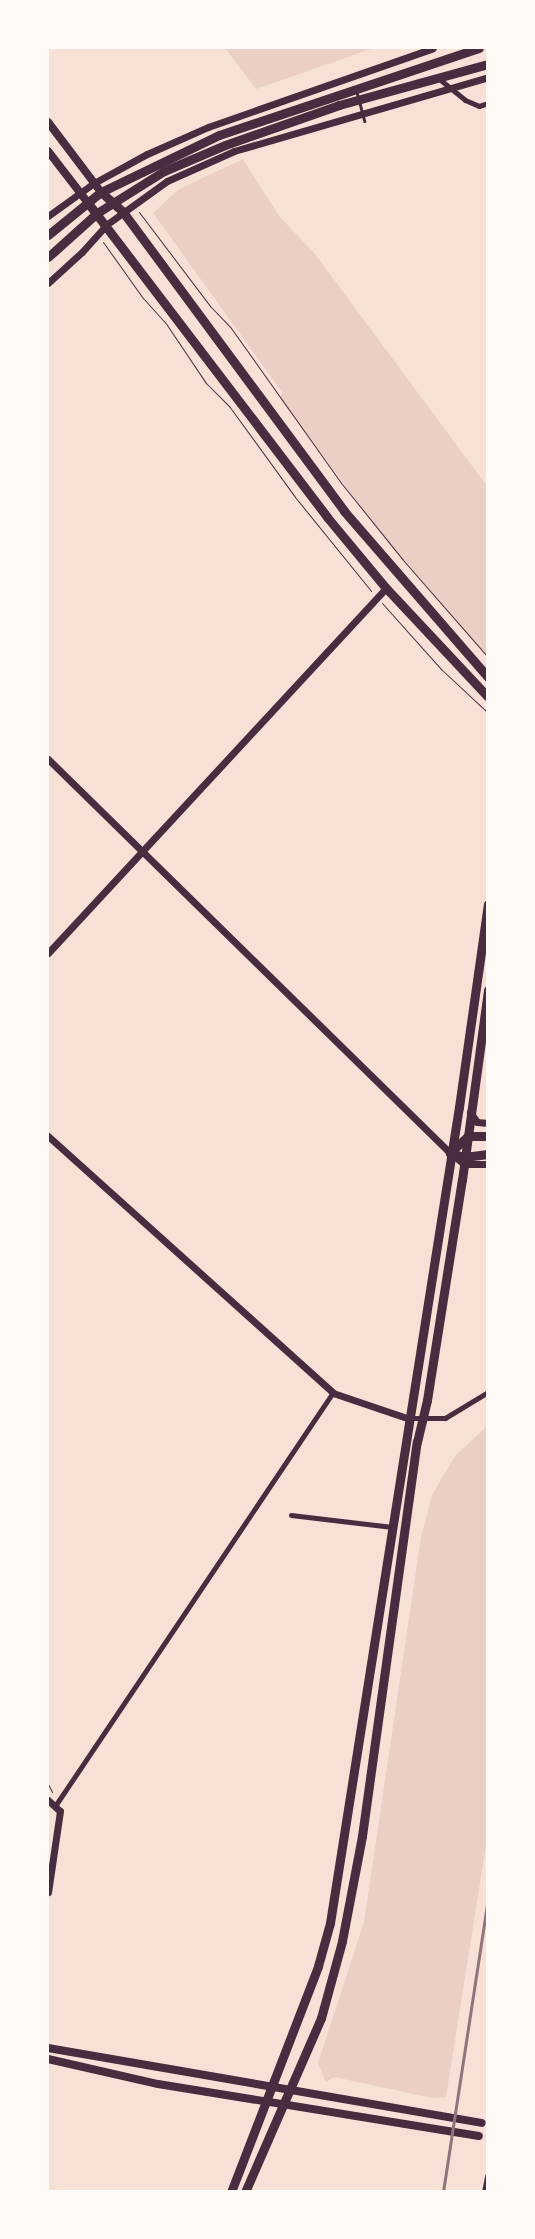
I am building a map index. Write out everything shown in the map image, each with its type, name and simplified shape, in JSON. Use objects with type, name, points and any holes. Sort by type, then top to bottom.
[{"type":"main road","points":[[48,235],[101,192],[219,135],[355,87],[479,48]]},
{"type":"main road","points":[[48,258],[97,213],[164,171],[225,145],[359,100],[488,64]]},
{"type":"main road","points":[[48,122],[101,192],[122,212],[344,511],[488,677]]},
{"type":"main road","points":[[48,151],[78,192],[106,224],[327,517],[386,588],[488,697]]},
{"type":"main road","points":[[231,2192],[318,1966],[330,1923],[488,904]]},
{"type":"main road","points":[[245,2192],[321,2018],[342,1941],[362,1836],[422,1418],[468,1136],[488,990]]},
{"type":"main road","points":[[450,1153],[468,1136],[488,1136]]},
{"type":"main road","points":[[450,1153],[464,1161],[488,1154]]},
{"type":"main road","points":[[48,2048],[482,2123]]},
{"type":"main road","points":[[48,2059],[158,2084],[479,2136]]},
{"type":"street","points":[[48,216],[78,192],[94,183],[147,154],[208,127],[434,48]]},
{"type":"street","points":[[48,283],[98,235],[106,224],[167,181],[234,151],[488,77]]},
{"type":"street","points":[[438,78],[449,89],[479,106],[488,104]]},
{"type":"street","points":[[48,953],[386,588]]},
{"type":"street","points":[[48,759],[450,1153]]},
{"type":"street","points":[[470,1112],[476,1122],[488,1123]]},
{"type":"street","points":[[48,1136],[333,1393],[407,1418],[446,1418],[488,1392]]},
{"type":"street","points":[[464,1161],[488,1164]]},
{"type":"street","points":[[55,1806],[333,1393]]},
{"type":"street","points":[[291,1514],[392,1527]]},
{"type":"street","points":[[48,1800],[60,1811],[48,1892]]},
{"type":"street","points":[[486,2192],[488,2176]]},
{"type":"lane","points":[[355,87],[365,122]]},
{"type":"path","points":[[132,204],[210,306],[231,328],[342,484],[403,560],[488,657]]},
{"type":"path","points":[[98,235],[143,298],[168,325],[206,384],[229,406],[306,512],[377,598],[441,669],[488,713]]},
{"type":"shaded area","points":[[225,48],[374,48],[256,89]]},
{"type":"shaded area","points":[[243,159],[279,216],[315,254],[487,486],[487,656],[388,543],[280,399],[282,392],[153,213],[179,189]]},
{"type":"shaded area","points":[[487,1426],[487,1839],[446,2097],[432,2098],[334,2077],[326,2082],[318,2063],[364,1922],[421,1537],[432,1495],[455,1456]]},
{"type":"railway","points":[[443,2192],[488,1899]]}]
